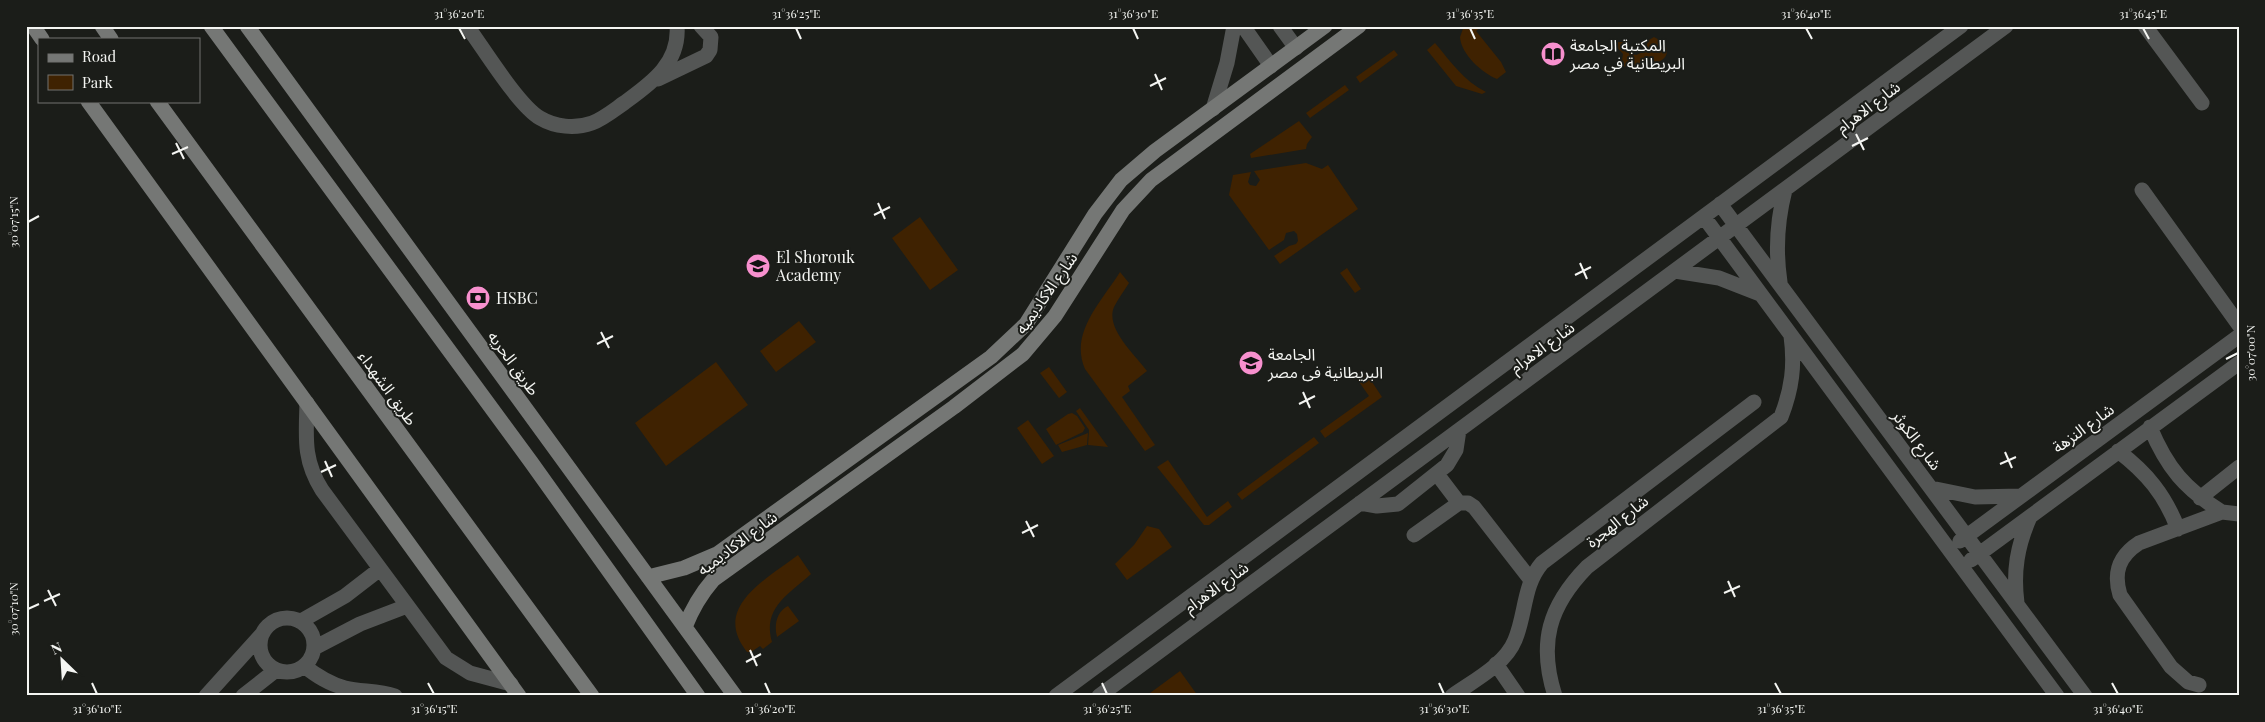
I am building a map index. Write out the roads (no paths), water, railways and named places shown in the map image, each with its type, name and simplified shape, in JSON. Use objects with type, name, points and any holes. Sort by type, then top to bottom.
[{"type":"street","points":[[33,26],[41,38]]},
{"type":"street","points":[[102,26],[110,38]]},
{"type":"street","points":[[211,26],[521,449],[698,696]]},
{"type":"street","name":"طريق الحريه","points":[[247,26],[735,696]]},
{"type":"street","points":[[467,26],[527,108],[540,118],[557,125],[574,126],[592,123],[607,115],[656,80],[706,56],[712,43],[702,26]]},
{"type":"street","points":[[656,80],[667,66],[674,49],[676,26]]},
{"type":"street","points":[[1213,109],[1227,63],[1234,26]]},
{"type":"street","points":[[1243,26],[1271,66]]},
{"type":"street","points":[[1280,26],[1296,48]]},
{"type":"street","name":"شارع الاكاديميه","points":[[648,577],[684,568],[717,554],[941,394],[1010,342],[1026,324],[1107,197],[1137,165],[1325,26]]},
{"type":"street","name":"شارع الاكاديميه","points":[[685,627],[691,610],[700,594],[712,580],[1004,370],[1040,336],[1055,316],[1123,210],[1141,190],[1167,168],[1359,26]]},
{"type":"street","name":"شارع الاهرام","points":[[1056,696],[1961,26]]},
{"type":"street","name":"شارع الاهرام","points":[[1099,696],[2006,26]]},
{"type":"street","points":[[2144,26],[2202,103]]},
{"type":"street","points":[[89,102],[515,690]]},
{"type":"street","name":"طريق الشهداء","points":[[158,102],[592,696]]},
{"type":"street","points":[[1780,286],[1776,238],[1779,213],[1785,190]]},
{"type":"street","points":[[2142,190],[2239,325]]},
{"type":"street","points":[[1107,197],[1123,210]]},
{"type":"street","name":"شارع الكوثر","points":[[1720,204],[2085,696]]},
{"type":"street","points":[[1704,216],[2058,696]]},
{"type":"street","points":[[1675,271],[1719,278],[1761,294]]},
{"type":"street","name":"شارع الهجرة","points":[[1555,696],[1548,674],[1546,650],[1548,635],[1557,604],[1570,584],[1587,567],[1781,417],[1790,396],[1793,376],[1794,355],[1791,335]]},
{"type":"street","name":"شارع النزهة","points":[[1949,549],[2239,336]]},
{"type":"street","points":[[1962,566],[2239,363]]},
{"type":"street","points":[[941,394],[954,407]]},
{"type":"street","points":[[1452,696],[1496,664],[1510,650],[1515,640],[1530,580],[1542,563],[1754,402]]},
{"type":"street","points":[[307,403],[306,450],[313,474],[322,490],[407,606],[453,664],[470,673],[515,690]]},
{"type":"street","points":[[2150,427],[2159,448],[2183,483],[2200,498],[2222,512],[2239,514]]},
{"type":"street","points":[[1360,503],[1377,506],[1398,504],[1437,474],[1451,459],[1456,450],[1460,430]]},
{"type":"street","points":[[521,449],[544,433]]},
{"type":"street","points":[[2118,451],[2138,466],[2155,485],[2169,506],[2178,529]]},
{"type":"street","points":[[2200,498],[2239,467]]},
{"type":"street","points":[[1437,474],[1460,503]]},
{"type":"street","points":[[1931,488],[1975,497],[2020,496]]},
{"type":"street","points":[[1414,535],[1460,503],[1468,502],[1474,507],[1530,580]]},
{"type":"street","points":[[2198,685],[2188,682],[2171,667],[2120,595],[2116,583],[2117,571],[2121,559],[2139,543],[2222,512]]},
{"type":"street","points":[[2017,605],[2014,582],[2015,560],[2021,537],[2030,516]]},
{"type":"street","points":[[300,621],[345,596],[380,569]]},
{"type":"street","points":[[314,648],[360,624],[407,606]]},
{"type":"street","points":[[206,696],[270,624],[279,619],[290,618],[300,621],[309,628],[314,648],[311,658],[296,671],[276,670],[267,663],[262,654],[260,644],[263,633]]},
{"type":"street","points":[[1496,664],[1518,696]]},
{"type":"street","points":[[304,666],[331,684],[346,688],[382,691],[395,696]]},
{"type":"street","points":[[243,696],[276,670]]},
{"type":"place","name":"المكتبة الجامعة البريطانية في مصر","points":[[1553,54]]},
{"type":"place","name":"El Shorouk Academy","points":[[758,266]]},
{"type":"place","name":"HSBC","points":[[478,298]]},
{"type":"place","name":"الجامعة البريطانية فى مصر","points":[[1251,363]]}]
